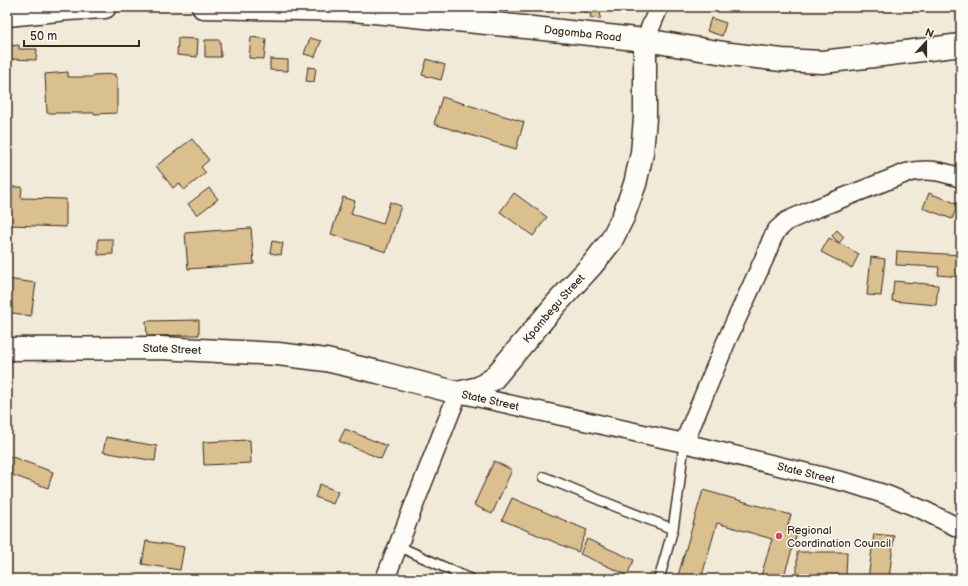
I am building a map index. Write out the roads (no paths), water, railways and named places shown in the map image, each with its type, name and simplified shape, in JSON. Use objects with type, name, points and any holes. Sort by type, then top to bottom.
[{"type":"street","points":[[7,15],[105,7]]},
{"type":"street","name":"Dagomba Road","points":[[203,7],[431,12],[645,40],[730,54],[782,60],[822,62],[882,56],[961,45]]},
{"type":"street","name":"Kpambegu Street","points":[[458,393],[479,388],[493,379],[611,241],[623,217],[635,184],[642,153],[645,118],[645,40],[659,7]]},
{"type":"street","points":[[684,443],[726,342],[777,230],[787,221],[906,173],[918,170],[935,171],[951,174],[961,178]]},
{"type":"street","name":"State Street","points":[[7,349],[160,348],[278,354],[334,362],[458,393],[684,443],[849,483],[887,495],[923,510],[961,529]]},
{"type":"street","points":[[385,579],[458,393]]},
{"type":"lane","points":[[659,579],[673,529],[684,443]]},
{"type":"lane","points":[[544,477],[673,529]]},
{"type":"lane","points":[[398,546],[470,579]]},
{"type":"place","name":"Regional Coordination Council","points":[[779,536]]}]
